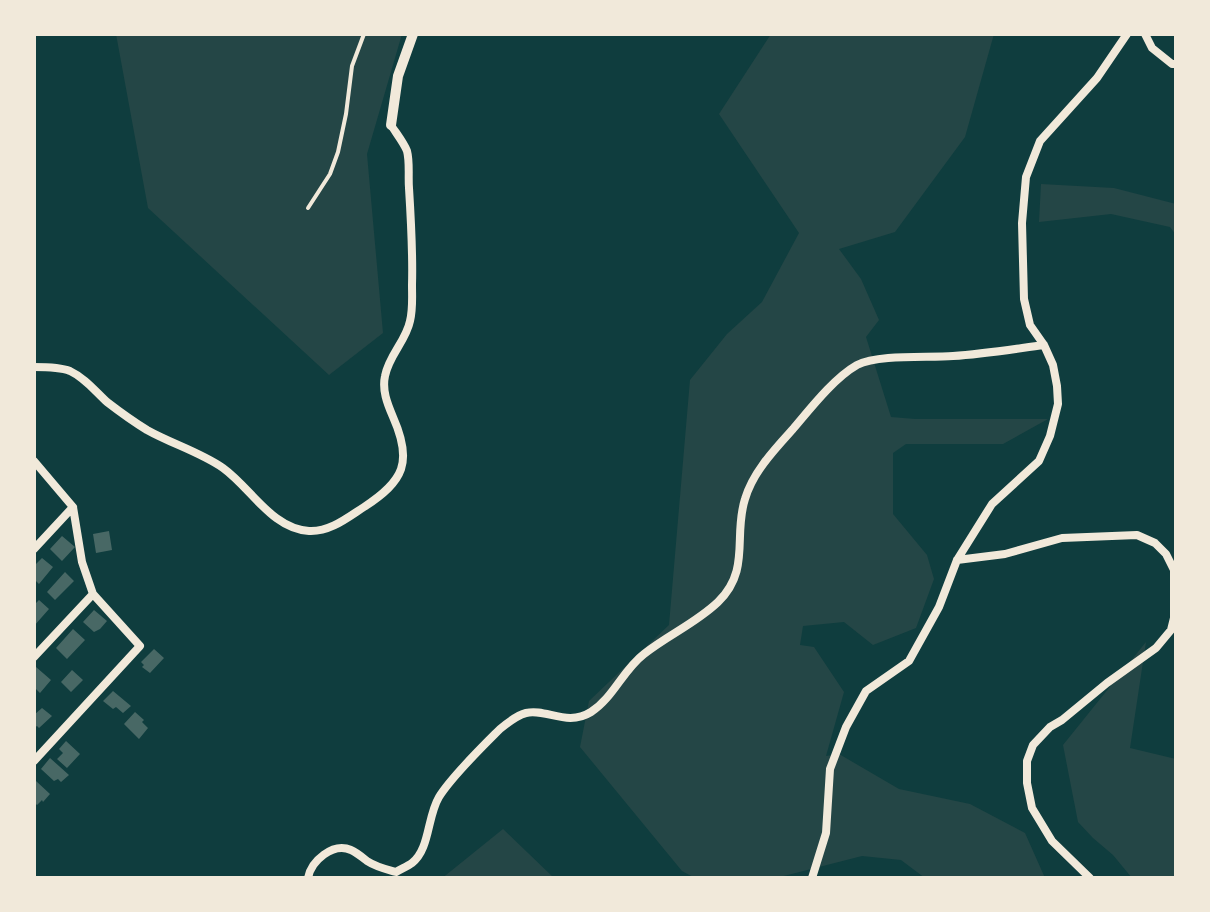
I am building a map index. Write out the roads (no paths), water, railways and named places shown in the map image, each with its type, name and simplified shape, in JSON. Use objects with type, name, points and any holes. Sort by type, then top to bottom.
[{"type":"street","points":[[34,367],[70,371],[148,431],[224,468],[274,516],[292,528],[316,531],[329,528],[381,495],[397,477],[404,454],[403,442],[384,386],[393,354],[408,330],[412,309],[413,259],[407,151],[391,125],[398,76],[413,34]]},
{"type":"street","points":[[812,878],[826,833],[830,769],[846,727],[866,691],[909,661],[939,607],[957,560],[992,504],[1039,461],[1050,436],[1058,404],[1057,386],[1053,365],[1030,325],[1024,299],[1022,223],[1026,177],[1040,141],[1097,78],[1127,34]]},
{"type":"street","points":[[1145,34],[1152,48],[1176,64]]},
{"type":"street","points":[[308,878],[319,858],[333,850],[348,848],[380,868],[396,872],[414,862],[423,850],[437,800],[503,727],[525,713],[557,718],[580,717],[592,712],[642,655],[704,614],[721,599],[736,578],[744,500],[755,476],[828,389],[856,366],[873,359],[956,356],[1044,345]]},
{"type":"street","points":[[34,461],[73,507],[82,562],[93,594],[140,646],[34,761]]},
{"type":"street","points":[[34,549],[73,507]]},
{"type":"street","points":[[957,560],[1005,554],[1062,538],[1137,535],[1155,543],[1166,554],[1174,570],[1171,630],[1156,648],[1050,727],[1033,745],[1027,761],[1032,808],[1052,841],[1090,878]]},
{"type":"street","points":[[34,657],[93,594]]},
{"type":"lane","points":[[308,208],[330,174],[338,152],[352,66],[364,34]]}]
